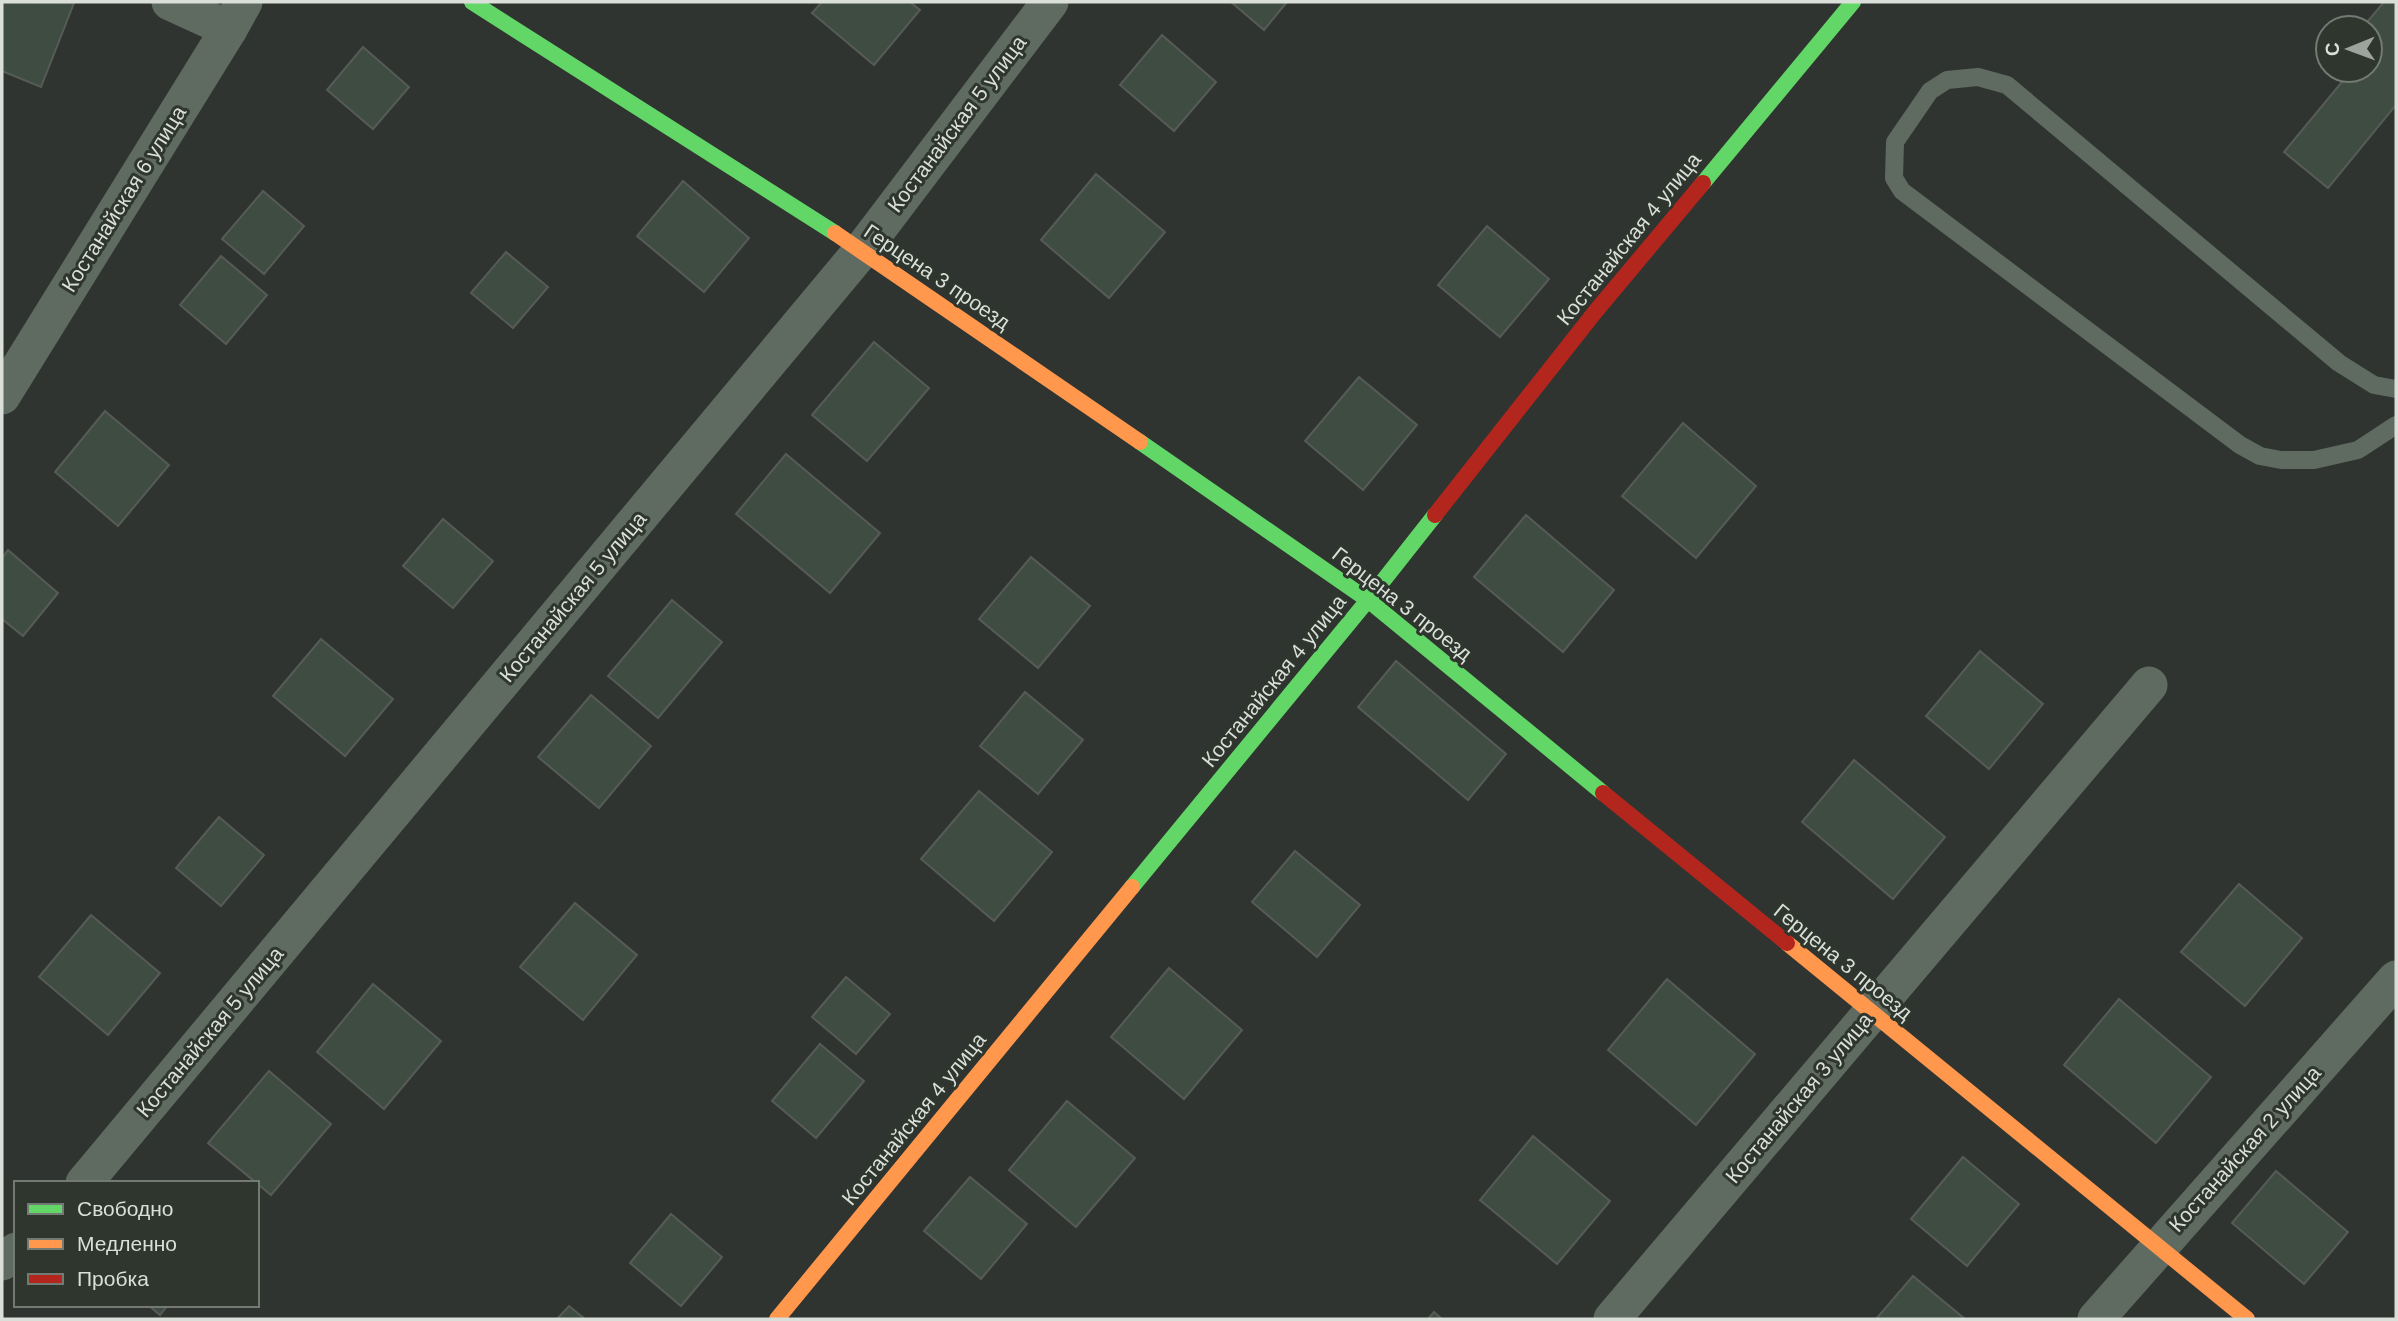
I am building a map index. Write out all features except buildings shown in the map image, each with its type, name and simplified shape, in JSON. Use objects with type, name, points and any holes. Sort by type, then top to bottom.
[{"type":"street","points":[[170,2],[237,15]]},
{"type":"street","name":"Герцена 3 проезд","points":[[472,2],[862,250],[1368,600],[2247,1319]]},
{"type":"street","name":"Костанайская 5 улица","points":[[86,1181],[862,250],[1050,2]]},
{"type":"street","name":"Костанайская 4 улица","points":[[778,1319],[1368,600],[1595,312],[1853,2]]},
{"type":"street","name":"Костанайская 6 улица","points":[[2,396],[237,15]]},
{"type":"street","name":"Костанайская 3 улица","points":[[1612,1319],[2149,685]]},
{"type":"street","name":"Костанайская 2 улица","points":[[2096,1319],[2396,979]]},
{"type":"lane","points":[[2396,389],[2374,385],[2339,363],[2007,85],[1978,77],[1947,80],[1930,91],[1895,142],[1894,178],[1902,191],[2240,445],[2260,456],[2281,460],[2314,460],[2358,450],[2396,425]]},
{"type":"traffic: fast","points":[[472,2],[835,233]]},
{"type":"traffic: fast","points":[[1703,183],[1853,2]]},
{"type":"traffic: fast","points":[[1140,442],[1368,600],[1603,793]]},
{"type":"traffic: fast","points":[[1132,887],[1435,515]]},
{"type":"traffic: slow","points":[[835,233],[1140,442]]},
{"type":"traffic: slow","points":[[777,1319],[1132,887]]},
{"type":"traffic: slow","points":[[1787,943],[2247,1319]]},
{"type":"traffic: jam","points":[[1435,515],[1595,312],[1703,183]]},
{"type":"traffic: jam","points":[[1603,793],[1787,943]]}]
